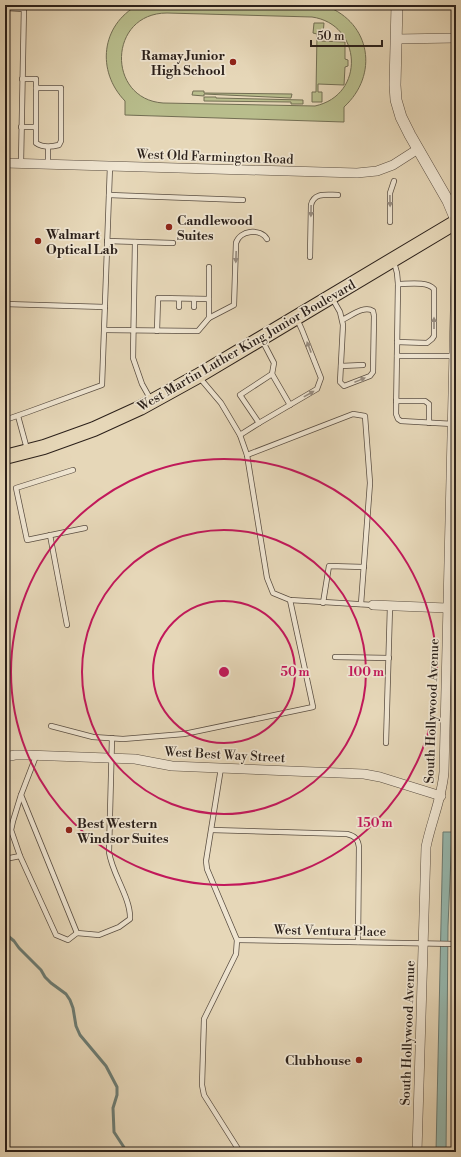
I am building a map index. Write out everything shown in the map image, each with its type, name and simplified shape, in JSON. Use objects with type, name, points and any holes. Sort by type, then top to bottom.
[{"type":"main road","name":"West Martin Luther King Junior Boulevard","points":[[5,457],[44,447],[94,429],[152,402],[261,339],[456,221]]},
{"type":"street","points":[[397,5],[396,100],[401,117],[448,202],[456,221]]},
{"type":"street","points":[[396,38],[456,38]]},
{"type":"street","name":"West Old Farmington Road","points":[[5,163],[357,173],[377,171],[393,165],[418,149]]},
{"type":"street","name":"South Hollywood Avenue","points":[[417,1152],[426,847],[429,831],[440,796],[444,772],[454,483],[456,268]]},
{"type":"street","points":[[373,605],[450,609]]},
{"type":"street","name":"West Best Way Street","points":[[5,757],[15,755],[112,758],[145,760],[172,766],[372,775],[440,796]]},
{"type":"lane","points":[[5,8],[24,7],[21,164]]},
{"type":"lane","points":[[22,79],[36,79],[35,127],[36,142],[40,146],[48,147],[59,145],[61,141],[61,88],[36,88]]},
{"type":"lane","points":[[21,127],[35,127]]},
{"type":"lane","points":[[48,147],[48,165]]},
{"type":"lane","points":[[5,420],[102,385],[110,166]]},
{"type":"lane","points":[[390,222],[390,193],[394,181]]},
{"type":"lane","points":[[109,195],[243,200]]},
{"type":"lane","points":[[310,257],[310,205],[312,200],[318,195],[338,195]]},
{"type":"lane","points":[[104,330],[157,331],[194,329],[198,332],[208,318],[234,305],[237,239],[244,233],[258,233],[262,234],[267,239]]},
{"type":"lane","points":[[107,242],[173,243]]},
{"type":"lane","points":[[135,242],[133,358],[142,384],[152,402]]},
{"type":"lane","points":[[393,260],[397,273],[398,284],[396,414],[398,419],[401,421],[429,423],[454,420]]},
{"type":"lane","points":[[208,318],[209,268]]},
{"type":"lane","points":[[397,342],[427,343],[434,336],[433,287],[426,285],[398,284]]},
{"type":"lane","points":[[332,296],[340,312],[343,325],[340,382],[344,386],[370,376],[373,372],[373,311],[369,308],[364,309],[342,320]]},
{"type":"lane","points":[[157,331],[158,298],[209,299]]},
{"type":"lane","points":[[179,298],[179,307]]},
{"type":"lane","points":[[194,299],[194,307]]},
{"type":"lane","points":[[5,304],[105,307]]},
{"type":"lane","points":[[240,436],[259,423],[317,390],[321,378],[296,317]]},
{"type":"lane","points":[[261,339],[274,362],[272,374],[290,405]]},
{"type":"lane","points":[[397,356],[455,356]]},
{"type":"lane","points":[[341,366],[363,365]]},
{"type":"lane","points":[[259,423],[240,395],[272,374]]},
{"type":"lane","points":[[198,376],[221,404],[240,436],[247,455],[267,578],[273,593],[290,600],[373,605]]},
{"type":"lane","points":[[396,401],[427,402],[429,404],[429,423]]},
{"type":"lane","points":[[247,455],[353,414],[365,416],[370,483],[361,604]]},
{"type":"lane","points":[[18,416],[27,451]]},
{"type":"lane","points":[[73,470],[16,488],[27,540],[85,528]]},
{"type":"lane","points":[[50,535],[67,625]]},
{"type":"lane","points":[[323,602],[330,566],[364,567]]},
{"type":"lane","points":[[51,726],[93,737],[123,739],[184,734],[313,707],[290,600]]},
{"type":"lane","points":[[386,743],[390,606]]},
{"type":"lane","points":[[335,657],[389,658]]},
{"type":"lane","points":[[36,756],[21,795],[11,830],[20,856],[56,935],[68,940],[77,933],[99,935],[120,927],[130,919],[130,910],[110,863],[112,738]]},
{"type":"lane","points":[[221,768],[206,861],[207,869],[237,940],[236,954],[204,1019],[202,1086],[204,1095],[240,1152]]},
{"type":"lane","points":[[21,795],[77,933]]},
{"type":"lane","points":[[212,830],[347,834],[356,838],[359,847],[358,942]]},
{"type":"lane","points":[[5,859],[20,856]]},
{"type":"lane","name":"West Ventura Place","points":[[237,940],[456,944]]},
{"type":"green space","points":[[138,5],[326,6],[341,14],[353,24],[361,37],[365,51],[366,65],[362,80],[355,94],[344,107],[344,122],[125,115],[125,101],[116,89],[110,76],[107,63],[107,49],[110,36],[116,24]],"holes":[[[167,13],[312,17],[329,22],[341,32],[348,45],[351,60],[350,75],[343,88],[332,99],[315,106],[163,103],[144,98],[131,87],[124,73],[122,56],[125,40],[133,26],[148,17]]]},
{"type":"green space","points":[[314,23],[324,23],[323,34],[319,34],[319,41],[345,42],[345,59],[348,60],[348,66],[345,67],[344,85],[318,84],[318,92],[322,92],[322,102],[312,102],[312,92],[316,92],[317,34],[313,33]]},
{"type":"green space","points":[[193,91],[204,91],[204,93],[292,94],[291,98],[204,94],[204,96],[192,95]]},
{"type":"green space","points":[[204,97],[303,100],[303,104],[291,104],[291,102],[204,101]]},
{"type":"water","points":[[443,832],[452,832],[448,926],[446,1152],[436,1152]]},
{"type":"waterway","points":[[8,936],[41,970],[45,977],[66,994],[70,1000],[76,1026],[80,1035],[106,1066],[117,1087],[117,1095],[113,1108],[114,1132],[127,1152]]},
{"type":"place","name":"Ramay Junior High School","points":[[233,62]]},
{"type":"place","name":"Candlewood Suites","points":[[169,227]]},
{"type":"place","name":"Walmart Optical Lab","points":[[38,241]]},
{"type":"place","name":"Best Western Windsor Suites","points":[[69,830]]},
{"type":"place","name":"Clubhouse","points":[[359,1060]]}]
